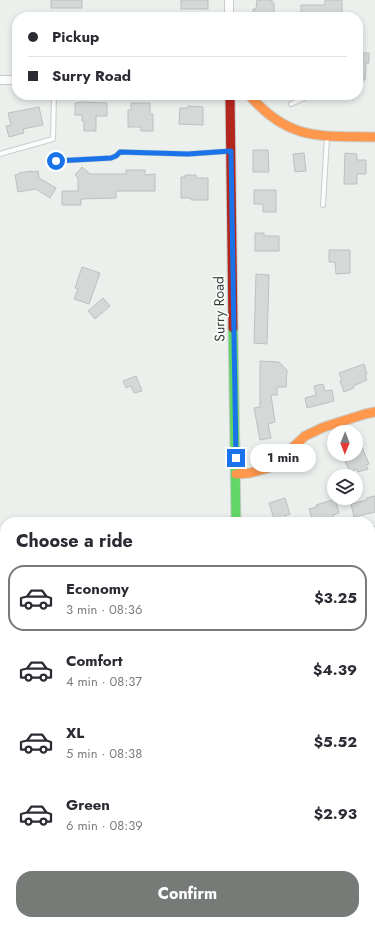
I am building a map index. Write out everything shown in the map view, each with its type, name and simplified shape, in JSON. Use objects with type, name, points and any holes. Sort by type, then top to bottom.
[{"type":"street","points":[[229,0],[229,12]]},
{"type":"street","points":[[1,80],[12,80]]},
{"type":"street","name":"Surry Road","points":[[230,100],[236,517]]},
{"type":"street","points":[[254,100],[261,108],[290,128],[311,134],[327,136],[375,137]]},
{"type":"street","points":[[236,474],[250,473],[268,468],[277,462],[305,436],[324,427],[375,412]]},
{"type":"lane","points":[[0,154],[2,152],[53,139],[54,100]]},
{"type":"lane","points":[[291,104],[300,100]]},
{"type":"lane","points":[[323,205],[327,136]]},
{"type":"lane","points":[[56,161],[111,158],[120,152],[188,154],[231,151]]},
{"type":"building","points":[[51,0],[82,0],[82,8],[51,8]]},
{"type":"building","points":[[181,0],[208,0],[208,9],[181,9]]},
{"type":"building","points":[[257,0],[272,0],[272,3],[274,3],[274,12],[253,12],[253,9],[256,9]]},
{"type":"building","points":[[325,0],[342,0],[342,12],[301,12],[301,5],[325,5]]},
{"type":"building","points":[[363,53],[369,53],[369,63],[366,63],[365,80],[363,80]]},
{"type":"building","points":[[75,103],[107,103],[107,116],[96,116],[96,131],[84,131],[84,121],[82,121],[82,115],[75,115]]},
{"type":"building","points":[[131,103],[150,103],[150,114],[153,114],[153,131],[141,131],[141,127],[128,127],[128,110],[131,110]]},
{"type":"building","points":[[188,106],[203,107],[203,125],[179,124],[180,108],[188,108]]},
{"type":"building","points":[[39,107],[43,125],[23,129],[24,133],[9,137],[6,126],[11,125],[8,113]]},
{"type":"building","points":[[253,150],[268,150],[269,172],[253,172]]},
{"type":"building","points":[[304,153],[306,171],[295,172],[293,154]]},
{"type":"building","points":[[345,153],[357,154],[357,160],[366,160],[366,174],[357,174],[357,184],[344,184]]},
{"type":"building","points":[[82,167],[90,174],[126,174],[126,170],[145,170],[145,175],[155,174],[155,191],[116,191],[116,198],[81,199],[81,205],[62,205],[62,191],[78,191],[78,178],[75,175]]},
{"type":"building","points":[[38,171],[39,178],[56,188],[50,198],[36,189],[18,192],[15,175]]},
{"type":"building","points":[[185,175],[196,175],[196,178],[208,178],[208,200],[191,200],[191,198],[181,198],[181,177],[185,177]]},
{"type":"building","points":[[254,190],[276,190],[276,212],[263,212],[263,204],[254,204]]},
{"type":"building","points":[[255,233],[264,233],[264,236],[279,236],[279,251],[255,251]]},
{"type":"building","points":[[329,250],[350,250],[350,273],[336,274],[335,262],[329,262]]},
{"type":"building","points":[[82,267],[100,273],[89,304],[74,299],[78,289],[75,288]]},
{"type":"building","points":[[256,274],[269,275],[267,344],[254,343]]},
{"type":"building","points":[[103,298],[110,306],[95,319],[88,311]]},
{"type":"building","points":[[260,361],[279,362],[287,370],[286,387],[277,387],[277,395],[271,395],[275,422],[268,424],[271,438],[260,440],[254,408],[260,407]]},
{"type":"building","points":[[364,364],[367,380],[344,392],[339,373]]},
{"type":"building","points":[[136,376],[142,391],[134,393],[131,386],[126,388],[123,381]]},
{"type":"building","points":[[323,384],[325,391],[332,390],[334,401],[307,408],[305,398],[316,395],[314,386]]},
{"type":"building","points":[[363,449],[369,464],[366,465],[368,469],[363,470],[363,469],[349,469],[345,461],[363,461]]},
{"type":"building","points":[[375,496],[375,512],[354,517],[351,505],[363,505],[363,501],[367,500],[366,498]]},
{"type":"building","points":[[285,498],[290,514],[285,517],[273,517],[269,503]]},
{"type":"building","points":[[327,502],[327,505],[337,505],[339,513],[333,515],[333,517],[311,517],[309,509],[317,507],[316,505]]},
{"type":"traffic: fast","points":[[233,328],[236,517]]},
{"type":"traffic: slow","points":[[254,100],[278,121],[306,133],[337,136],[375,137]]},
{"type":"traffic: slow","points":[[236,474],[250,473],[268,468],[277,462],[305,436],[324,427],[375,412]]},
{"type":"traffic: jam","points":[[230,100],[233,328]]},
{"type":"route","points":[[56,161],[111,158],[120,152],[188,154],[231,151],[236,458]]}]
